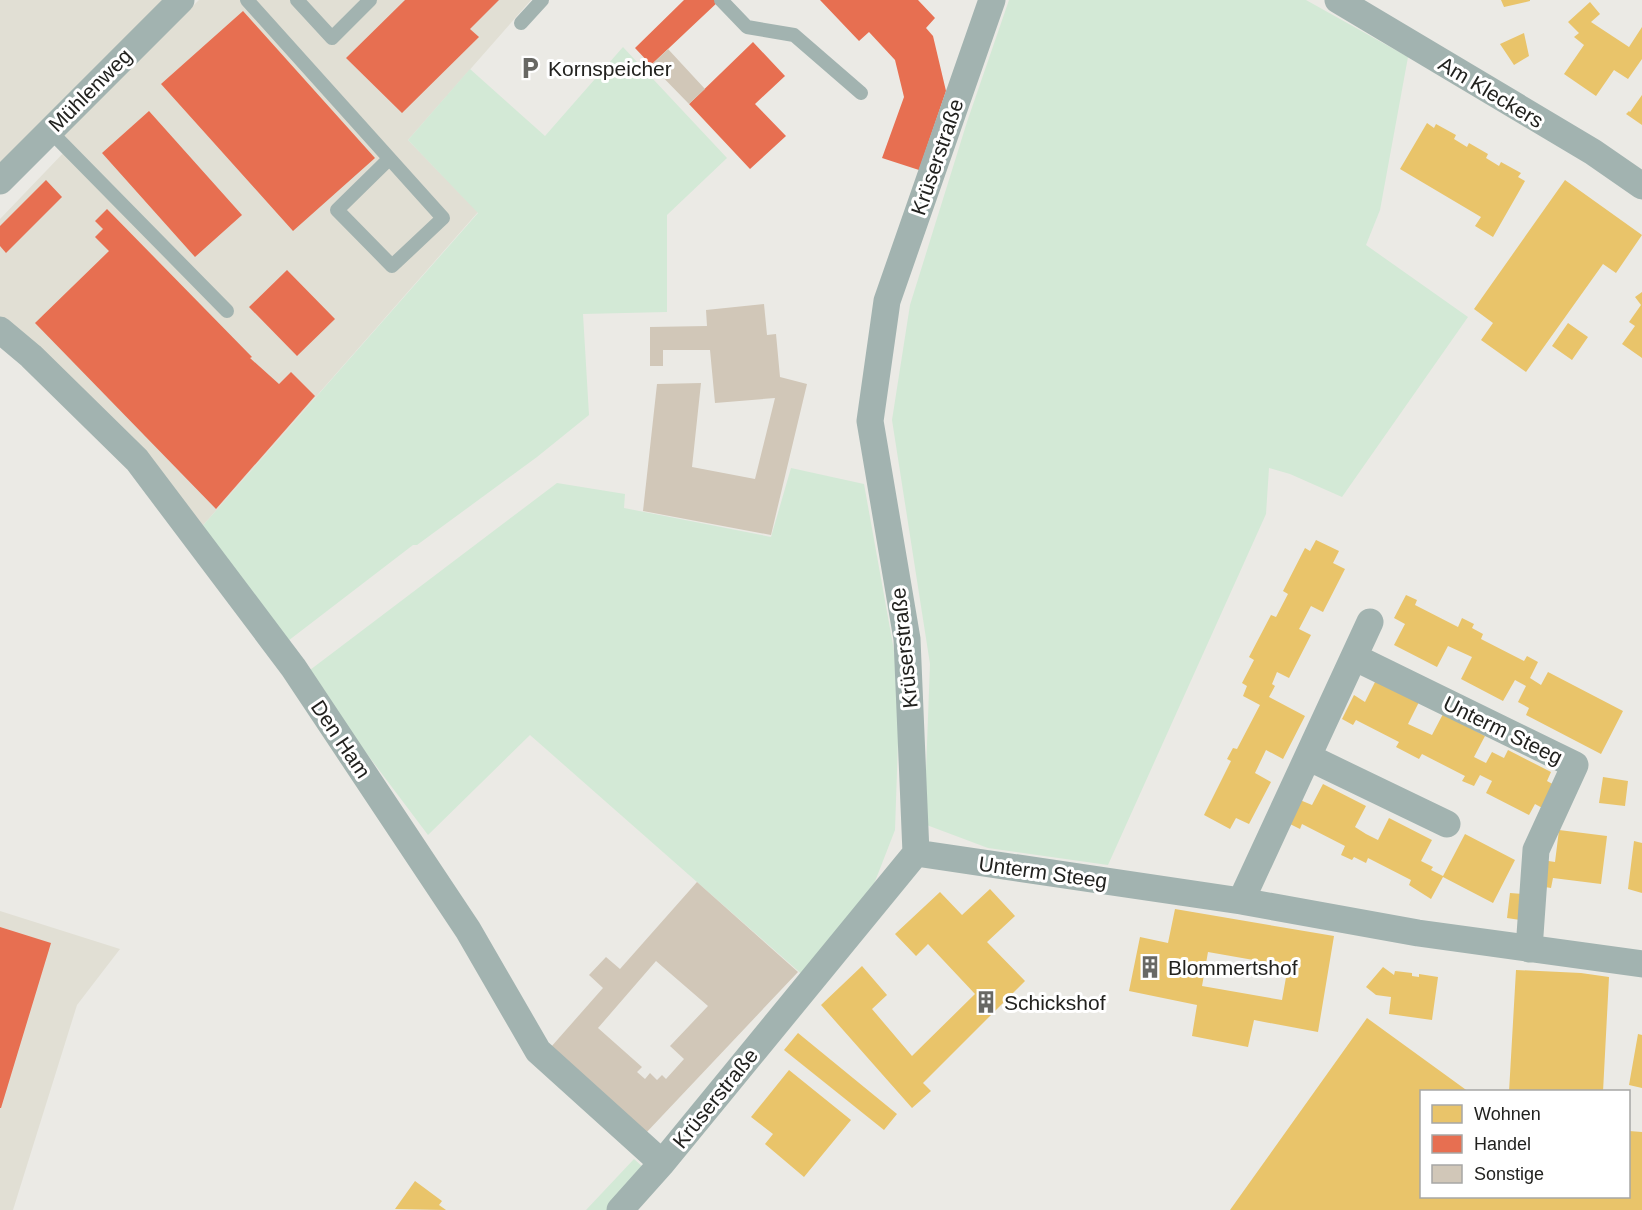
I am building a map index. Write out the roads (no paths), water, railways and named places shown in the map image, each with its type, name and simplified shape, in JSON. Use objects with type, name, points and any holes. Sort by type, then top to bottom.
[{"type":"street","name":"Mühlenweg","points":[[0,181],[181,0]]},
{"type":"street","name":"Krüserstraße","points":[[620,1210],[662,1163],[916,853],[907,639],[870,421],[887,301],[992,0]]},
{"type":"street","name":"Am Kleckers","points":[[1338,0],[1593,152],[1642,186]]},
{"type":"street","name":"Den Ham","points":[[0,330],[31,356],[137,460],[293,667],[468,930],[538,1051],[662,1163]]},
{"type":"street","points":[[1241,901],[1370,622]]},
{"type":"street","name":"Unterm Steeg","points":[[1354,657],[1575,765],[1536,850],[1529,949]]},
{"type":"street","points":[[1308,757],[1447,824]]},
{"type":"street","name":"Unterm Steeg","points":[[916,853],[1241,901],[1419,933],[1642,964]]},
{"type":"lane","points":[[247,0],[443,218],[392,266],[337,210],[389,159]]},
{"type":"lane","points":[[297,0],[332,38],[370,0]]},
{"type":"lane","points":[[521,23],[542,0]]},
{"type":"lane","points":[[721,0],[747,27],[794,35],[861,93]]},
{"type":"lane","points":[[50,131],[227,311]]},
{"type":"place","name":"Kornspeicher","points":[[530,68]]},
{"type":"place","name":"Blommertshof","points":[[1150,967]]},
{"type":"place","name":"Schickshof","points":[[986,1002]]}]
